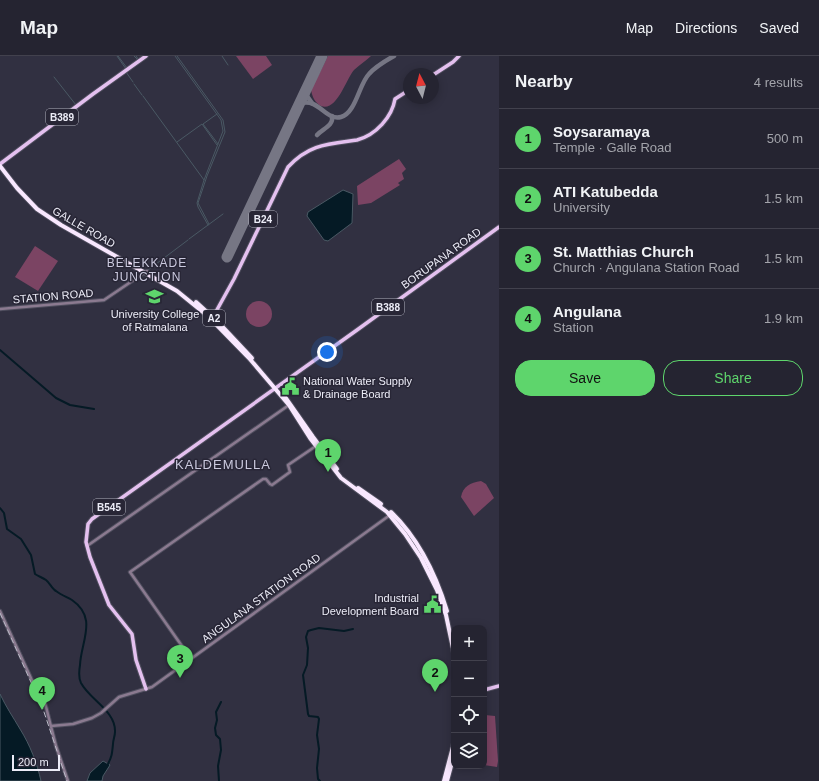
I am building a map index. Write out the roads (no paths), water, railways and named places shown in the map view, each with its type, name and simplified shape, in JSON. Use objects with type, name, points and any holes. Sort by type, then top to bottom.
[{"type":"highway","name":"GALLE ROAD","points":[[0,164],[26,198],[45,215],[146,271],[177,291],[211,317],[291,403],[313,437],[343,476],[391,514],[413,538],[432,571],[451,626]]},
{"type":"highway","name":"GALLE ROAD","points":[[276,388],[316,446],[344,480],[391,514],[413,546],[437,590],[446,615],[451,639]]},
{"type":"highway","points":[[444,781],[451,761]]},
{"type":"highway","points":[[447,781],[451,761]]},
{"type":"main road","name":"B389","points":[[0,164],[84,100],[146,56]]},
{"type":"main road","points":[[439,71],[459,56]]},
{"type":"main road","name":"B24","points":[[211,317],[217,310],[234,279],[288,167],[309,150],[318,146],[364,138],[384,122],[395,104],[395,99],[403,94]]},
{"type":"main road","name":"BORUPANA ROAD","points":[[276,388],[499,228]]},
{"type":"main road","name":"B545","points":[[146,689],[136,660],[132,634],[109,605],[90,557],[86,542],[88,524],[92,519],[276,388]]},
{"type":"main road","points":[[487,689],[499,686]]},
{"type":"street","name":"STATION ROAD","points":[[0,309],[104,300],[146,271]]},
{"type":"street","points":[[87,547],[288,405]]},
{"type":"street","points":[[191,659],[130,572],[263,479],[266,479],[272,485],[290,472],[287,468],[288,465],[316,446]]},
{"type":"street","name":"ANGULANA STATION ROAD","points":[[51,726],[73,724],[92,718],[102,712],[119,697],[152,687],[391,514]]},
{"type":"street","points":[[0,610],[35,688],[45,703],[68,781]]},
{"type":"water","points":[[343,190],[353,194],[352,223],[328,241],[324,240],[307,216],[308,212]]},
{"type":"water","points":[[0,694],[24,735],[35,761],[41,781],[0,781]]},
{"type":"water","points":[[103,761],[110,765],[103,776],[102,781],[87,781],[90,773]]},
{"type":"waterway","points":[[117,56],[126,69]]},
{"type":"waterway","points":[[118,56],[127,68]]},
{"type":"waterway","points":[[134,56],[138,60]]},
{"type":"waterway","points":[[136,56],[139,60]]},
{"type":"waterway","points":[[175,56],[221,120],[223,131],[204,180],[197,203],[208,225]]},
{"type":"waterway","points":[[177,56],[223,120],[225,132],[198,203],[209,224]]},
{"type":"waterway","points":[[222,56],[228,65]]},
{"type":"waterway","points":[[126,72],[133,82]]},
{"type":"waterway","points":[[54,77],[76,105]]},
{"type":"waterway","points":[[134,84],[142,95]]},
{"type":"waterway","points":[[143,96],[204,180]]},
{"type":"waterway","points":[[217,114],[203,124],[218,144]]},
{"type":"waterway","points":[[177,142],[202,124],[217,145]]},
{"type":"waterway","points":[[189,239],[223,214]]},
{"type":"waterway","points":[[148,270],[188,240]]},
{"type":"waterway","points":[[0,350],[56,398],[70,405],[94,409]]},
{"type":"waterway","points":[[0,508],[4,513],[7,529],[21,539],[31,555],[35,574],[46,580],[60,594],[72,600],[80,607],[84,614],[86,630],[79,678],[85,689],[107,712],[114,725],[115,734],[112,753],[108,764]]},
{"type":"waterway","points":[[320,781],[318,779],[317,768],[319,749],[317,735],[319,719],[318,717],[309,716],[308,714],[303,675],[307,665],[308,648],[306,637],[308,631],[319,628],[344,631],[353,629]]},
{"type":"waterway","points":[[219,781],[218,766],[221,750],[220,739],[216,735],[215,728],[217,720],[216,712],[221,702]]},
{"type":"railway","points":[[0,613],[43,709],[67,781]]},
{"type":"place","name":"University College of Ratmalana","points":[[155,296]]},
{"type":"place","name":"National Water Supply & Drainage Board","points":[[290,387]]},
{"type":"place","name":"Soysaramaya","points":[[328,472]]},
{"type":"place","name":"Industrial Development Board","points":[[432,604]]},
{"type":"place","name":"St. Matthias Church","points":[[180,678]]},
{"type":"place","name":"ATI Katubedda","points":[[435,692]]},
{"type":"place","name":"Angulana","points":[[42,710]]},
{"type":"district","name":"BELEKKADE JUNCTION","points":[[147,270]]},
{"type":"district","name":"KALDEMULLA","points":[[223,464]]}]
